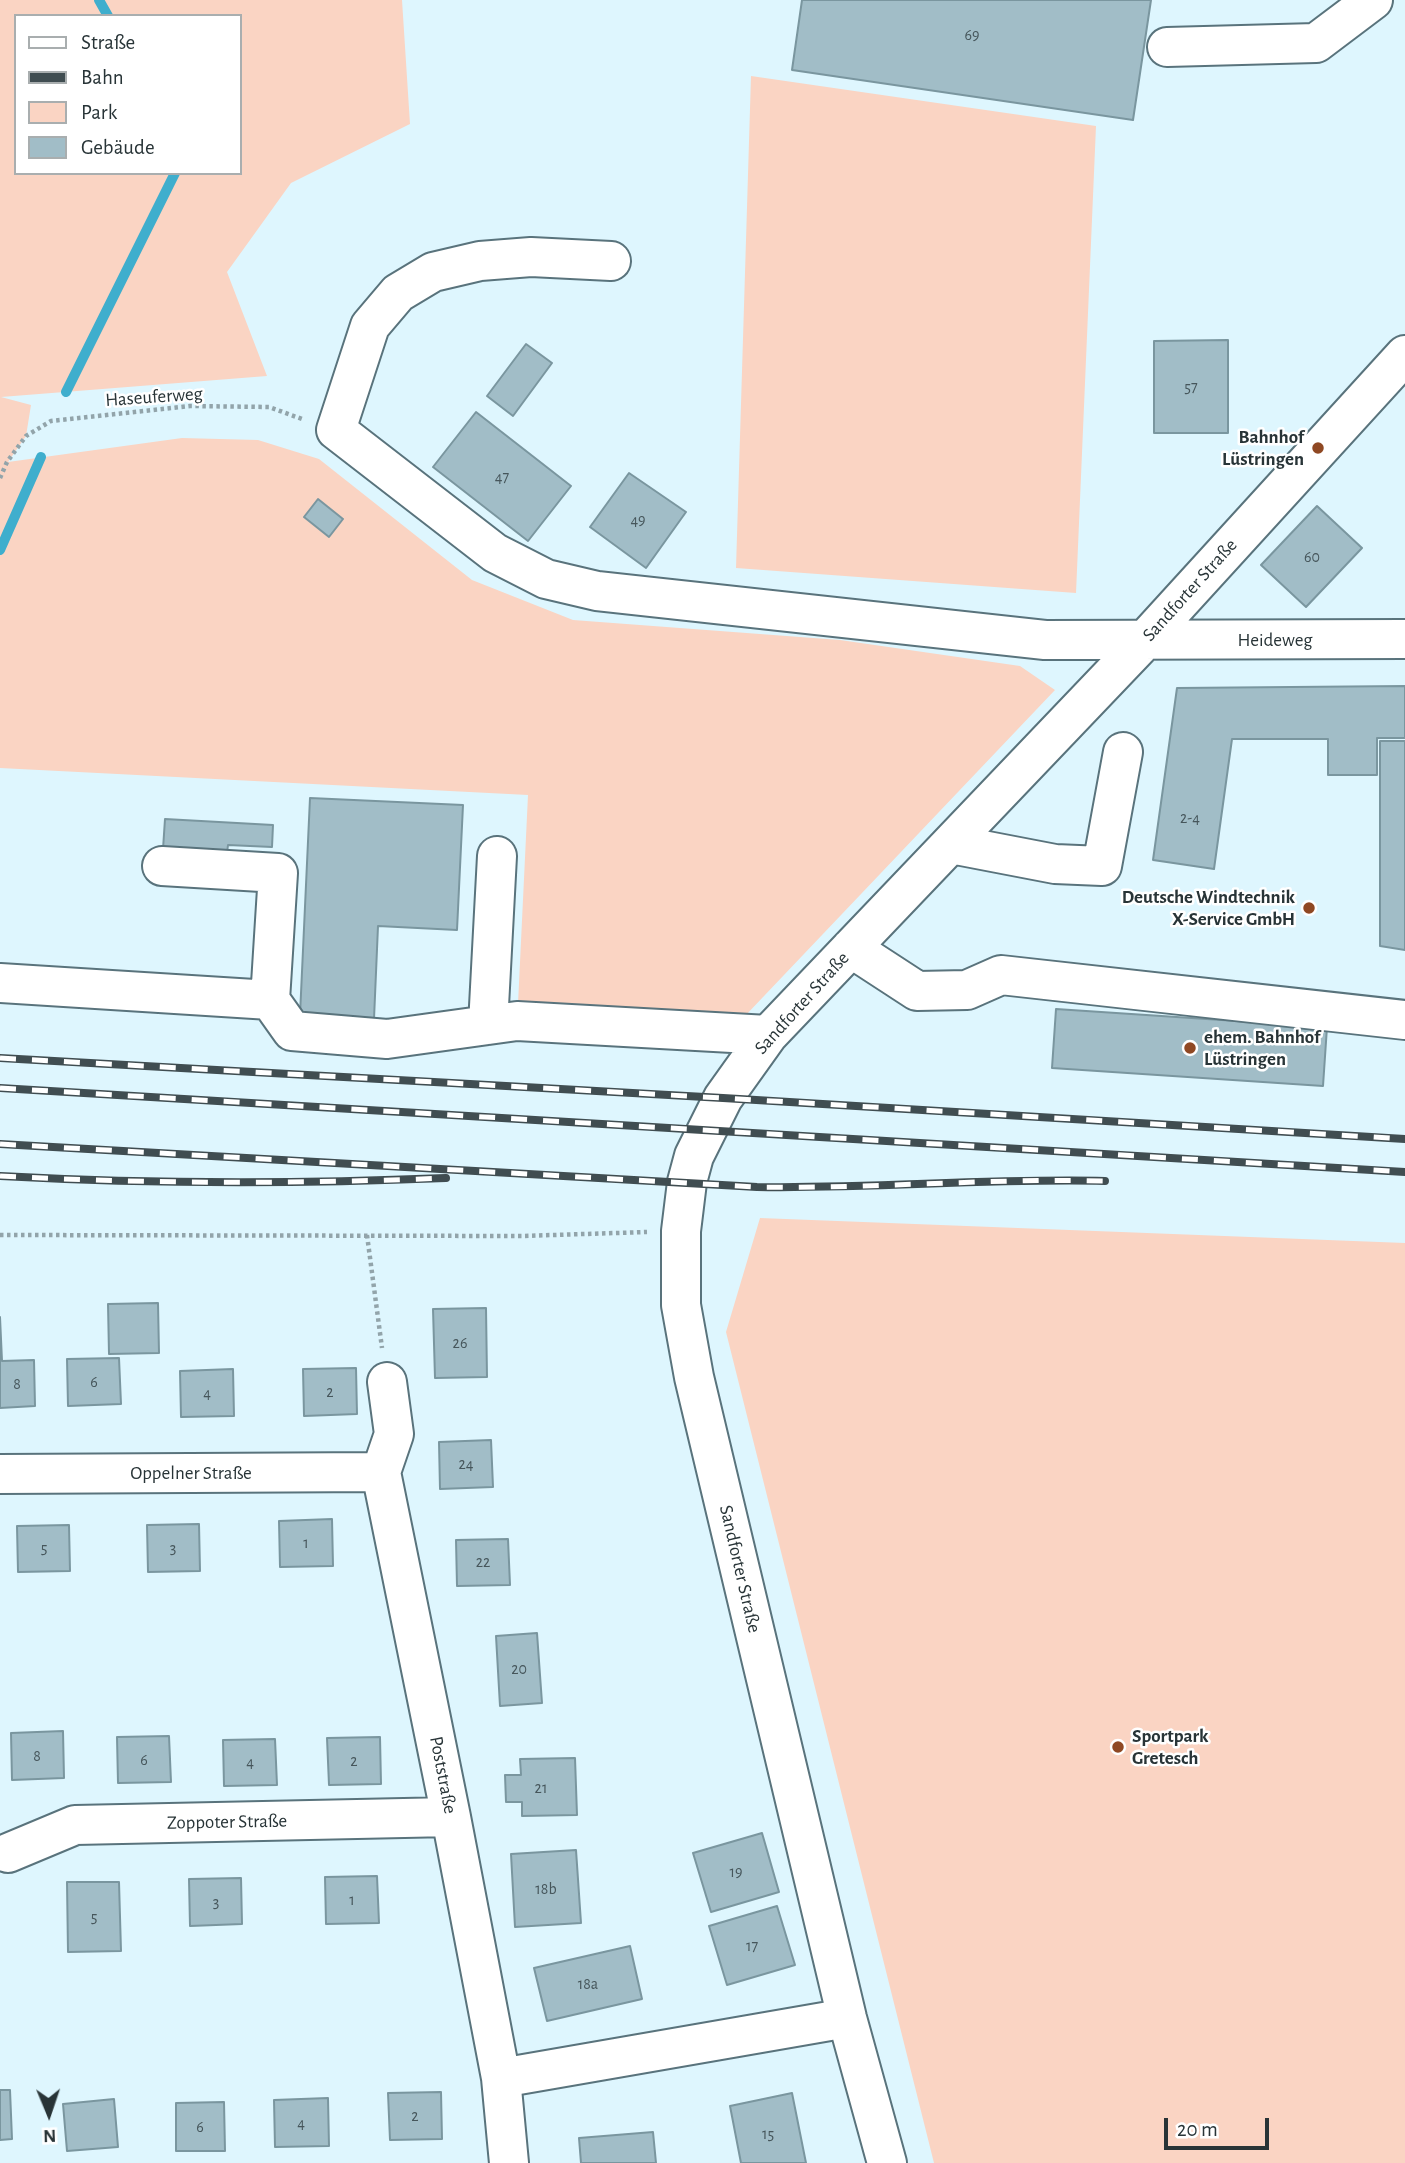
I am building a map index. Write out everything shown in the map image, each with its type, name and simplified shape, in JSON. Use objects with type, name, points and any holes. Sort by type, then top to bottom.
[{"type":"street","points":[[1167,47],[1316,43],[1373,0]]},
{"type":"street","points":[[336,430],[370,326],[398,293],[433,272],[480,261],[531,257],[611,261]]},
{"type":"street","name":"Sandforter Straße","points":[[887,2163],[848,2018],[694,1377],[681,1305],[681,1231],[687,1182],[694,1156],[723,1098],[768,1035],[1145,640],[1405,355]]},
{"type":"street","name":"Heideweg","points":[[336,430],[495,553],[546,579],[597,591],[1032,639],[1405,639]]},
{"type":"street","points":[[951,844],[1055,864],[1102,866],[1123,752]]},
{"type":"street","points":[[488,1025],[497,856]]},
{"type":"street","points":[[162,866],[278,873],[270,1000],[292,1031],[387,1039],[517,1021],[768,1035]]},
{"type":"street","points":[[851,948],[917,991],[967,990],[1001,975],[1405,1020]]},
{"type":"street","points":[[0,984],[270,1000]]},
{"type":"street","points":[[381,1472],[394,1434],[387,1382]]},
{"type":"street","name":"Oppelner Straße","points":[[0,1474],[381,1472]]},
{"type":"street","name":"Poststraße","points":[[381,1472],[501,2078],[509,2163]]},
{"type":"street","name":"Zoppoter Straße","points":[[8,1853],[75,1825],[451,1817]]},
{"type":"street","points":[[501,2078],[848,2018]]},
{"type":"path","name":"Haseuferweg","points":[[0,478],[7,462],[26,436],[51,421],[190,405],[269,408],[336,430]]},
{"type":"path","points":[[0,1235],[522,1236],[681,1231]]},
{"type":"path","points":[[367,1235],[387,1382]]},
{"type":"green space","points":[[0,0],[402,0],[410,124],[291,183],[227,272],[267,376],[1,397],[31,405],[26,436],[8,462],[182,438],[258,440],[319,459],[472,580],[573,620],[840,640],[1020,666],[1055,690],[745,1016],[518,1004],[528,795],[0,768]]},
{"type":"green space","points":[[751,76],[1096,126],[1076,593],[736,568]]},
{"type":"green space","name":"Sportpark Gretesch","points":[[760,1218],[1405,1243],[1405,2163],[934,2163],[726,1332]]},
{"type":"building","points":[[802,0],[1151,0],[1133,120],[792,70]]},
{"type":"building","points":[[1228,340],[1228,433],[1154,433],[1154,341]]},
{"type":"building","points":[[526,344],[552,363],[513,416],[487,396]]},
{"type":"building","points":[[476,412],[571,486],[528,541],[433,467]]},
{"type":"building","points":[[629,473],[686,512],[646,568],[590,527]]},
{"type":"building","points":[[318,499],[343,519],[329,537],[304,517]]},
{"type":"building","points":[[1317,506],[1362,548],[1306,607],[1261,565]]},
{"type":"building","points":[[1405,686],[1405,738],[1377,738],[1377,775],[1328,775],[1328,739],[1232,739],[1214,869],[1153,860],[1177,688]]},
{"type":"building","points":[[1380,741],[1405,741],[1405,950],[1380,946]]},
{"type":"building","points":[[310,798],[463,805],[457,930],[378,926],[374,1019],[300,1015]]},
{"type":"building","points":[[165,819],[273,825],[272,847],[228,845],[227,853],[163,849]]},
{"type":"building","name":"ehem. Bahnhof Lüstringen","points":[[1056,1009],[1327,1027],[1323,1086],[1052,1068]]},
{"type":"building","points":[[158,1303],[159,1353],[109,1354],[108,1304]]},
{"type":"building","points":[[486,1308],[487,1377],[435,1378],[433,1309]]},
{"type":"building","points":[[0,1317],[2,1361],[34,1360],[35,1406],[0,1408]]},
{"type":"building","points":[[119,1358],[121,1404],[68,1406],[67,1359]]},
{"type":"building","points":[[356,1368],[357,1414],[304,1416],[303,1369]]},
{"type":"building","points":[[233,1369],[234,1416],[181,1417],[180,1371]]},
{"type":"building","points":[[491,1440],[493,1487],[440,1489],[439,1442]]},
{"type":"building","points":[[332,1519],[333,1566],[280,1567],[279,1521]]},
{"type":"building","points":[[199,1524],[200,1571],[148,1572],[147,1525]]},
{"type":"building","points":[[69,1525],[70,1571],[18,1572],[17,1526]]},
{"type":"building","points":[[508,1539],[510,1585],[457,1586],[456,1540]]},
{"type":"building","points":[[537,1633],[542,1703],[500,1706],[496,1636]]},
{"type":"building","points":[[63,1731],[64,1778],[12,1780],[11,1733]]},
{"type":"building","points":[[169,1736],[171,1782],[118,1783],[117,1737]]},
{"type":"building","points":[[380,1737],[381,1784],[329,1785],[327,1738]]},
{"type":"building","points":[[275,1739],[277,1785],[224,1786],[223,1740]]},
{"type":"building","points":[[575,1758],[577,1815],[522,1816],[522,1802],[506,1802],[505,1775],[521,1775],[520,1759]]},
{"type":"building","points":[[762,1833],[779,1892],[711,1912],[693,1853]]},
{"type":"building","points":[[576,1850],[581,1923],[515,1927],[511,1854]]},
{"type":"building","points":[[377,1876],[379,1923],[326,1924],[325,1877]]},
{"type":"building","points":[[241,1878],[242,1924],[190,1926],[189,1879]]},
{"type":"building","points":[[67,1882],[119,1882],[121,1951],[68,1952]]},
{"type":"building","points":[[777,1906],[795,1965],[727,1985],[709,1926]]},
{"type":"building","points":[[630,1946],[642,1999],[547,2021],[534,1968]]},
{"type":"building","points":[[0,2090],[10,2090],[12,2139],[0,2140]]},
{"type":"building","points":[[441,2092],[442,2139],[390,2140],[388,2093]]},
{"type":"building","points":[[792,2093],[806,2163],[741,2163],[730,2106]]},
{"type":"building","points":[[328,2098],[329,2146],[275,2147],[274,2100]]},
{"type":"building","points":[[114,2099],[118,2147],[67,2151],[63,2104]]},
{"type":"building","points":[[224,2102],[225,2151],[176,2151],[176,2103]]},
{"type":"building","points":[[653,2132],[656,2163],[581,2163],[579,2138]]},
{"type":"waterway","points":[[99,0],[107,14]]},
{"type":"waterway","points":[[66,392],[174,175]]},
{"type":"waterway","points":[[0,550],[41,457]]},
{"type":"railway","points":[[0,1058],[1405,1139]]},
{"type":"railway","points":[[0,1088],[1405,1172]]},
{"type":"railway","points":[[0,1144],[757,1187],[1105,1181]]},
{"type":"railway","points":[[0,1176],[223,1182],[446,1178]]},
{"type":"place","name":"Bahnhof Lüstringen","points":[[1318,448]]},
{"type":"place","name":"Deutsche Windtechnik X-Service GmbH","points":[[1309,908]]},
{"type":"place","name":"ehem. Bahnhof Lüstringen","points":[[1190,1048]]},
{"type":"place","name":"Sportpark Gretesch","points":[[1118,1747]]}]
